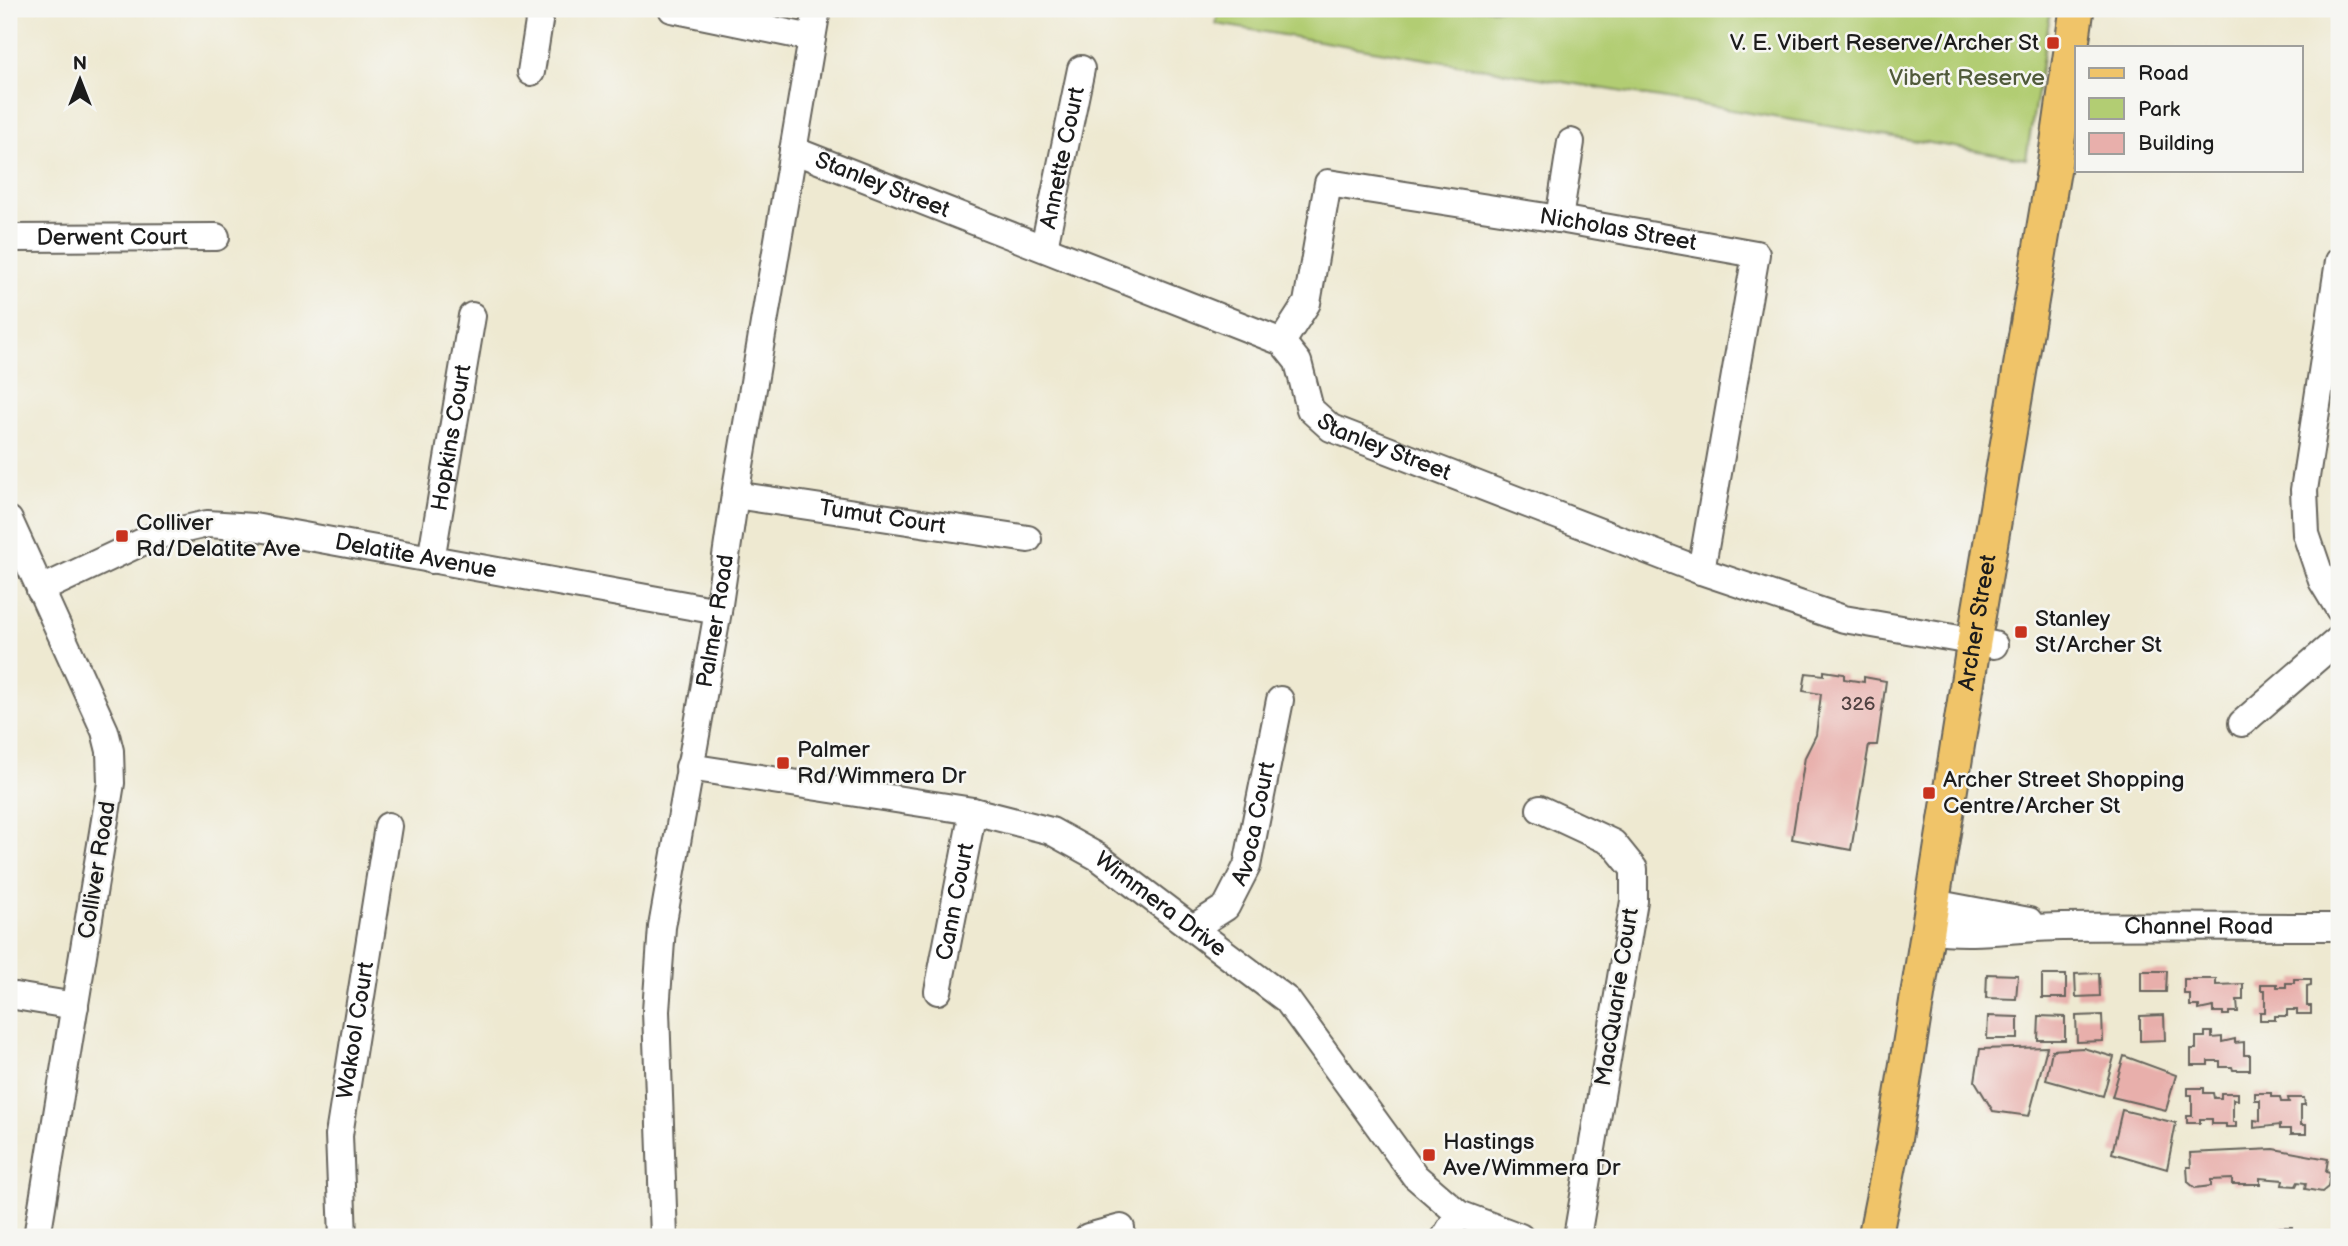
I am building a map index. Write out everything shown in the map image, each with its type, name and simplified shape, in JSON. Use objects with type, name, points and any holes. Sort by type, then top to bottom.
[{"type":"main road","name":"Archer Street","points":[[1897,1237],[1903,1144],[2042,296],[2071,98],[2077,9]]},
{"type":"main road","points":[[2092,46],[2098,9]]},
{"type":"main road","name":"Archer Street","points":[[2042,296],[2075,153]]},
{"type":"main road","name":"Archer Street","points":[[1875,1237],[1903,1144]]},
{"type":"street","points":[[531,72],[541,9]]},
{"type":"street","points":[[672,9],[812,38]]},
{"type":"street","name":"Palmer Road","points":[[664,1237],[656,1011],[662,927],[718,611],[817,9]]},
{"type":"street","name":"Annette Court","points":[[1044,247],[1081,69]]},
{"type":"street","points":[[1559,219],[1571,142]]},
{"type":"street","name":"Stanley Street","points":[[793,150],[1282,342],[1298,362],[1310,409],[1331,428],[1701,571],[1844,619],[1984,643]]},
{"type":"street","name":"Nicholas Street","points":[[1282,342],[1307,303],[1328,183],[1559,219],[1756,254],[1701,571]]},
{"type":"street","name":"Derwent Court","points":[[9,238],[216,237]]},
{"type":"street","points":[[2339,261],[2304,490],[2306,534],[2322,581],[2339,609]]},
{"type":"street","name":"Hopkins Court","points":[[431,560],[472,316]]},
{"type":"street","name":"Tumut Court","points":[[735,495],[1028,539]]},
{"type":"street","name":"Colliver Road","points":[[9,520],[105,731],[111,762],[111,783],[37,1237]]},
{"type":"street","name":"Delatite Avenue","points":[[40,590],[155,536],[208,524],[254,527],[718,611]]},
{"type":"street","points":[[2242,723],[2339,639]]},
{"type":"street","name":"Avoca Court","points":[[1193,928],[1226,906],[1247,866],[1280,700]]},
{"type":"street","name":"Wimmera Drive","points":[[689,767],[973,811],[1051,831],[1098,857],[1287,1000],[1415,1176],[1459,1214],[1520,1237]]},
{"type":"street","name":"MacQuarie Court","points":[[1540,808],[1613,843],[1634,869],[1634,901],[1577,1237]]},
{"type":"street","name":"Cann Court","points":[[938,991],[973,811]]},
{"type":"street","name":"Wakool Court","points":[[343,1237],[338,1135],[388,826]]},
{"type":"street","name":"Channel Road","points":[[1941,917],[1990,933],[2058,927],[2339,927]]},
{"type":"street","points":[[9,995],[75,1006]]},
{"type":"street","points":[[1445,1237],[1459,1214]]},
{"type":"street","points":[[1088,1237],[1121,1228]]},
{"type":"green space","name":"Vibert Reserve","points":[[1219,9],[2051,9],[2026,159],[1216,24]]},
{"type":"building","points":[[1824,671],[1844,674],[1844,679],[1864,682],[1864,677],[1886,681],[1877,745],[1869,745],[1851,850],[1792,839],[1805,757],[1816,735],[1821,694],[1803,691],[1806,673],[1824,675]]},
{"type":"building","points":[[2141,971],[2167,971],[2166,992],[2141,992]]},
{"type":"building","points":[[2099,973],[2100,996],[2076,997],[2075,974]]},
{"type":"building","points":[[1987,974],[2018,975],[2016,999],[1986,998]]},
{"type":"building","points":[[2042,975],[2066,975],[2066,998],[2042,998]]},
{"type":"building","points":[[2184,979],[2216,979],[2216,985],[2243,984],[2243,1000],[2237,1000],[2238,1012],[2223,1015],[2223,1012],[2213,1012],[2213,1007],[2199,1010],[2199,1006],[2190,1006],[2190,994],[2184,994]]},
{"type":"building","points":[[2294,979],[2311,979],[2311,985],[2307,986],[2307,1006],[2311,1006],[2311,1014],[2297,1014],[2297,1010],[2287,1010],[2287,1016],[2275,1016],[2275,1020],[2260,1020],[2260,1012],[2265,1012],[2265,990],[2261,990],[2261,984],[2286,987],[2286,983],[2294,983]]},
{"type":"building","points":[[2102,1015],[2103,1041],[2077,1042],[2076,1016]]},
{"type":"building","points":[[2164,1015],[2165,1040],[2140,1041],[2140,1016]]},
{"type":"building","points":[[1988,1016],[2018,1017],[2018,1039],[1987,1039]]},
{"type":"building","points":[[2039,1016],[2065,1017],[2065,1040],[2038,1040]]},
{"type":"building","points":[[2205,1032],[2212,1032],[2212,1038],[2222,1037],[2222,1042],[2235,1039],[2235,1043],[2244,1042],[2244,1055],[2250,1055],[2250,1070],[2220,1067],[2220,1061],[2208,1061],[2208,1065],[2191,1065],[2191,1049],[2196,1049],[2196,1037],[2205,1037]]},
{"type":"building","points":[[2047,1047],[2029,1116],[1993,1111],[1975,1081],[1980,1049]]},
{"type":"building","points":[[2083,1048],[2114,1057],[2103,1096],[2046,1080],[2052,1050]]},
{"type":"building","points":[[2124,1056],[2176,1075],[2166,1110],[2112,1097]]},
{"type":"building","points":[[2188,1088],[2204,1088],[2204,1093],[2213,1093],[2214,1098],[2221,1098],[2221,1093],[2238,1093],[2238,1100],[2233,1099],[2233,1122],[2236,1122],[2236,1127],[2212,1124],[2212,1119],[2187,1123],[2187,1116],[2192,1116],[2192,1095],[2188,1095]]},
{"type":"building","points":[[2255,1093],[2271,1093],[2271,1097],[2280,1097],[2281,1102],[2289,1102],[2288,1098],[2304,1098],[2305,1105],[2301,1105],[2301,1125],[2306,1125],[2306,1134],[2291,1134],[2291,1129],[2280,1129],[2280,1125],[2254,1128],[2254,1120],[2260,1121],[2260,1100],[2255,1100]]},
{"type":"building","points":[[2122,1110],[2176,1123],[2167,1169],[2112,1153]]},
{"type":"building","points":[[2274,1149],[2328,1159],[2328,1187],[2322,1192],[2305,1189],[2306,1183],[2298,1182],[2296,1186],[2282,1185],[2283,1180],[2260,1178],[2260,1184],[2232,1184],[2232,1179],[2211,1180],[2211,1186],[2195,1188],[2188,1182],[2190,1153]]},
{"type":"building","points":[[2280,1227],[2292,1227],[2292,1237],[2280,1237]]},
{"type":"place","name":"V. E. Vibert Reserve/Archer St","points":[[2053,43]]},
{"type":"place","name":"Colliver Rd/Delatite Ave","points":[[122,536]]},
{"type":"place","name":"Stanley St/Archer St","points":[[2021,632]]},
{"type":"place","name":"Palmer Rd/Wimmera Dr","points":[[783,763]]},
{"type":"place","name":"Archer Street Shopping Centre/Archer St","points":[[1929,793]]},
{"type":"place","name":"Hastings Ave/Wimmera Dr","points":[[1429,1155]]}]
